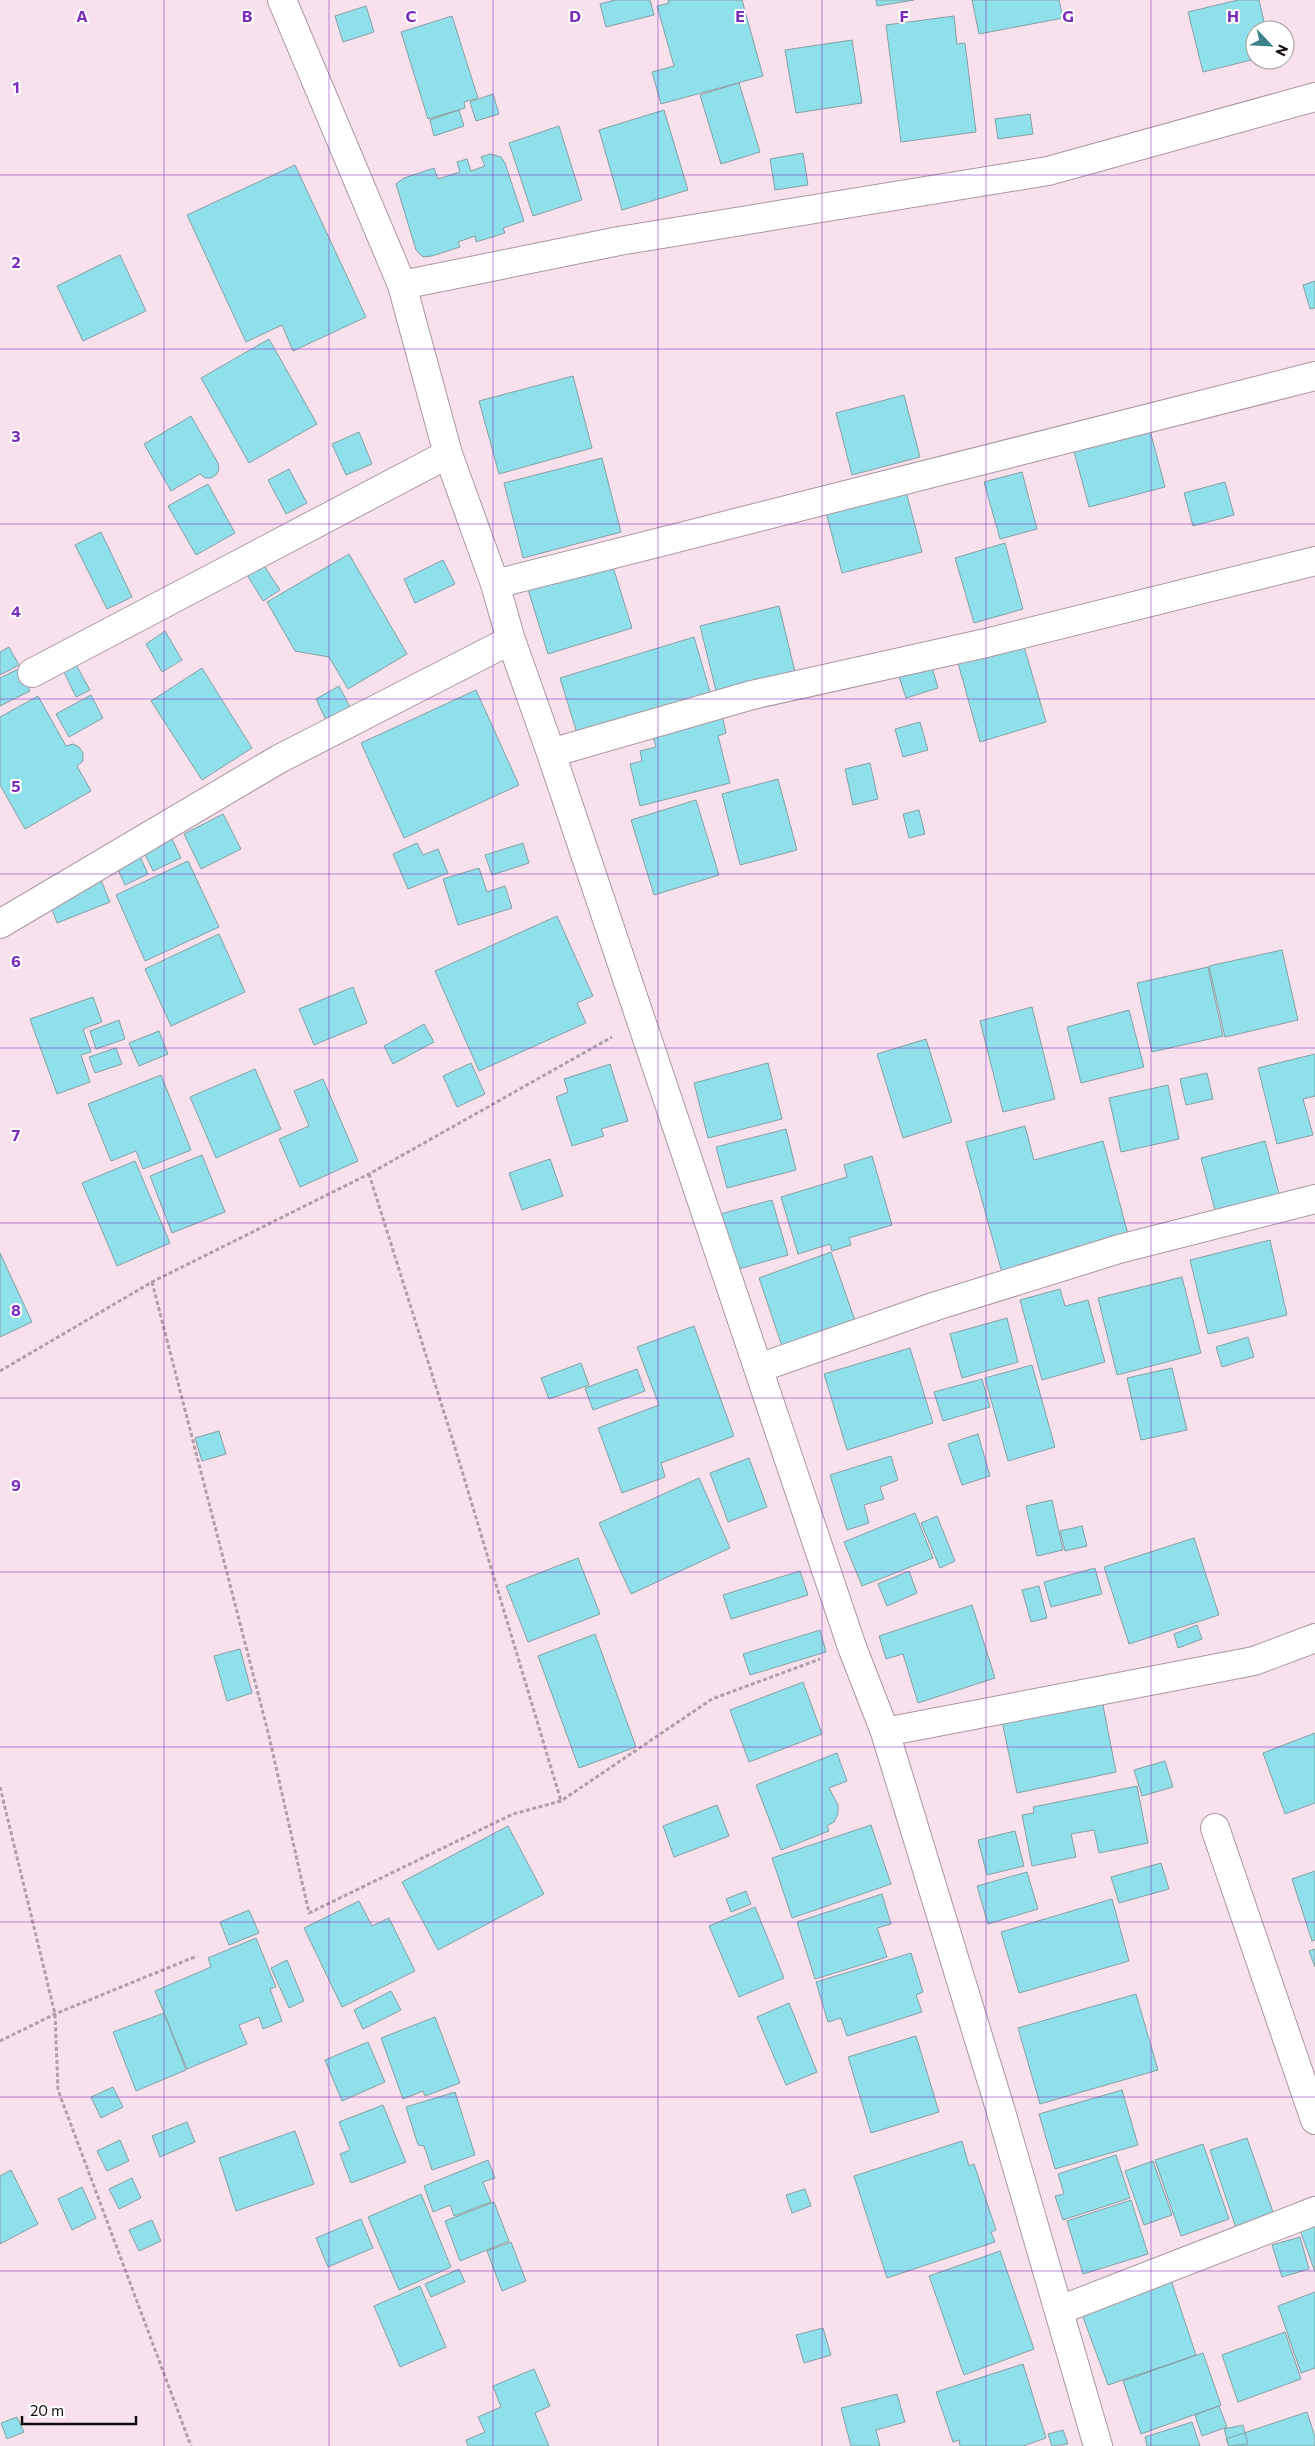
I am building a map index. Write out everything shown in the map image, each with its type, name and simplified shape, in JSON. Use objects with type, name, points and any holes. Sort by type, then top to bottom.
[{"type":"street","points":[[282,0],[402,285],[448,454],[494,584],[511,640],[551,753],[852,1647],[885,1732],[1060,2310],[1098,2446]]},
{"type":"street","points":[[402,285],[620,241],[1048,171],[1315,97]]},
{"type":"street","points":[[494,584],[1315,376]]},
{"type":"street","points":[[32,673],[448,454]]},
{"type":"street","points":[[551,753],[752,695],[986,642],[1315,561]]},
{"type":"street","points":[[0,924],[279,759],[511,640]]},
{"type":"street","points":[[759,1368],[936,1306],[1119,1249],[1315,1199]]},
{"type":"street","points":[[885,1732],[1254,1662],[1315,1638]]},
{"type":"street","points":[[1214,1828],[1315,2120]]},
{"type":"street","points":[[1060,2310],[1315,2211]]},
{"type":"path","points":[[0,1371],[152,1282],[369,1174],[641,1020]]},
{"type":"path","points":[[369,1174],[453,1441],[561,1801]]},
{"type":"path","points":[[152,1282],[269,1736],[309,1913],[513,1814],[561,1801],[712,1699],[852,1647]]},
{"type":"path","points":[[0,1787],[55,2014],[58,2090],[191,2446]]},
{"type":"path","points":[[0,2041],[55,2014],[197,1956]]},
{"type":"building","points":[[615,0],[650,0],[654,15],[606,27],[600,4]]},
{"type":"building","points":[[668,0],[742,0],[763,76],[661,104],[652,72],[674,66],[657,6],[669,3]]},
{"type":"building","points":[[876,0],[914,0],[877,6]]},
{"type":"building","points":[[972,0],[1059,0],[1063,18],[979,34]]},
{"type":"building","points":[[1238,0],[1259,0],[1264,20],[1245,20],[1245,62],[1203,72],[1188,12]]},
{"type":"building","points":[[366,6],[374,32],[343,42],[335,16]]},
{"type":"building","points":[[452,16],[478,98],[464,102],[465,108],[428,119],[401,32]]},
{"type":"building","points":[[954,16],[957,44],[965,43],[976,132],[901,142],[886,25]]},
{"type":"building","points":[[852,40],[862,103],[796,113],[785,50]]},
{"type":"building","points":[[739,83],[760,152],[721,164],[700,95]]},
{"type":"building","points":[[493,94],[499,114],[476,121],[470,102]]},
{"type":"building","points":[[459,110],[464,126],[434,136],[430,120]]},
{"type":"building","points":[[664,110],[688,190],[622,210],[599,130]]},
{"type":"building","points":[[1030,114],[1033,134],[998,139],[995,119]]},
{"type":"building","points":[[559,126],[582,200],[533,216],[509,143]]},
{"type":"building","points":[[803,153],[808,185],[775,190],[770,159]]},
{"type":"building","points":[[490,154],[501,157],[505,163],[524,221],[503,228],[505,233],[476,242],[475,236],[458,242],[460,247],[423,257],[416,250],[396,184],[404,178],[434,168],[438,179],[460,172],[457,162],[467,159],[471,171],[485,166],[481,157]]},
{"type":"building","points":[[295,165],[366,317],[293,351],[282,325],[246,342],[187,215]]},
{"type":"building","points":[[120,255],[146,311],[83,341],[57,286]]},
{"type":"building","points":[[1315,281],[1315,308],[1310,309],[1303,285]]},
{"type":"building","points":[[269,339],[317,424],[249,463],[201,378]]},
{"type":"building","points":[[573,376],[592,448],[499,474],[479,401]]},
{"type":"building","points":[[904,395],[920,457],[852,475],[836,413]]},
{"type":"building","points":[[191,416],[218,463],[219,470],[211,478],[205,478],[200,474],[171,491],[144,444]]},
{"type":"building","points":[[1148,423],[1165,487],[1089,507],[1072,444]]},
{"type":"building","points":[[359,432],[372,464],[346,475],[332,444]]},
{"type":"building","points":[[602,458],[621,532],[523,558],[504,483]]},
{"type":"building","points":[[289,469],[307,503],[286,514],[268,480]]},
{"type":"building","points":[[1022,472],[1037,529],[1000,539],[984,482]]},
{"type":"building","points":[[903,480],[922,552],[842,573],[823,501]]},
{"type":"building","points":[[1225,482],[1234,515],[1193,526],[1184,493]]},
{"type":"building","points":[[208,484],[235,533],[196,555],[168,506]]},
{"type":"building","points":[[101,532],[132,597],[107,609],[75,545]]},
{"type":"building","points":[[1005,543],[1023,609],[974,623],[955,558]]},
{"type":"building","points":[[349,554],[407,654],[348,689],[329,657],[295,651],[267,602]]},
{"type":"building","points":[[610,557],[632,628],[548,654],[526,583]]},
{"type":"building","points":[[443,560],[455,584],[415,603],[404,579]]},
{"type":"building","points":[[263,564],[280,590],[263,601],[247,575]]},
{"type":"building","points":[[779,606],[797,680],[718,699],[700,626]]},
{"type":"building","points":[[165,631],[182,660],[162,672],[146,644]]},
{"type":"building","points":[[694,637],[713,702],[580,743],[560,678]]},
{"type":"building","points":[[1023,643],[1046,722],[980,742],[958,663]]},
{"type":"building","points":[[9,647],[19,665],[0,675],[0,652]]},
{"type":"building","points":[[75,663],[90,690],[76,697],[63,670]]},
{"type":"building","points":[[932,667],[938,688],[906,698],[899,677]]},
{"type":"building","points":[[202,668],[252,748],[202,780],[151,701]]},
{"type":"building","points":[[18,669],[30,691],[0,706],[0,678]]},
{"type":"building","points":[[339,686],[350,707],[326,720],[316,699]]},
{"type":"building","points":[[476,690],[519,785],[404,838],[361,743]]},
{"type":"building","points":[[91,695],[103,718],[69,737],[56,714]]},
{"type":"building","points":[[38,696],[66,746],[73,744],[79,747],[83,753],[83,761],[77,766],[91,791],[25,829],[0,785],[0,717]]},
{"type":"building","points":[[721,710],[726,733],[718,736],[730,783],[640,806],[630,764],[642,761],[640,751],[656,747],[651,728]]},
{"type":"building","points":[[920,722],[928,750],[903,757],[895,729]]},
{"type":"building","points":[[870,763],[878,799],[853,805],[845,769]]},
{"type":"building","points":[[778,779],[797,850],[740,865],[722,794]]},
{"type":"building","points":[[696,800],[719,875],[654,895],[631,820]]},
{"type":"building","points":[[919,810],[925,834],[909,838],[903,814]]},
{"type":"building","points":[[223,814],[241,849],[201,869],[184,834]]},
{"type":"building","points":[[170,835],[181,858],[153,871],[142,848]]},
{"type":"building","points":[[417,843],[423,855],[438,849],[448,873],[408,889],[393,854]]},
{"type":"building","points":[[523,843],[529,863],[492,875],[485,855]]},
{"type":"building","points":[[138,852],[148,874],[125,885],[115,863]]},
{"type":"building","points":[[188,861],[219,927],[145,961],[116,895]]},
{"type":"building","points":[[479,868],[487,892],[505,886],[512,908],[458,925],[443,879]]},
{"type":"building","points":[[101,880],[110,902],[57,923],[49,901]]},
{"type":"building","points":[[557,916],[593,996],[577,1003],[586,1023],[479,1071],[435,971]]},
{"type":"building","points":[[219,934],[245,992],[171,1026],[145,969]]},
{"type":"building","points":[[1282,950],[1298,1020],[1225,1037],[1209,966]]},
{"type":"building","points":[[1208,967],[1223,1036],[1152,1052],[1137,983]]},
{"type":"building","points":[[353,987],[367,1023],[314,1045],[299,1009]]},
{"type":"building","points":[[93,997],[102,1022],[83,1029],[91,1052],[81,1055],[90,1082],[57,1094],[30,1019]]},
{"type":"building","points":[[1032,1007],[1055,1099],[1003,1112],[980,1021]]},
{"type":"building","points":[[1129,1010],[1144,1067],[1081,1083],[1067,1027]]},
{"type":"building","points":[[119,1020],[125,1039],[96,1049],[90,1031]]},
{"type":"building","points":[[424,1024],[434,1042],[393,1064],[384,1046]]},
{"type":"building","points":[[159,1031],[168,1054],[139,1066],[129,1043]]},
{"type":"building","points":[[926,1039],[952,1122],[903,1138],[877,1054]]},
{"type":"building","points":[[116,1048],[122,1064],[95,1073],[89,1057]]},
{"type":"building","points":[[1315,1054],[1315,1096],[1303,1099],[1313,1135],[1277,1144],[1258,1068]]},
{"type":"building","points":[[471,1063],[485,1094],[457,1107],[443,1076]]},
{"type":"building","points":[[768,1063],[782,1119],[708,1138],[694,1083]]},
{"type":"building","points":[[610,1064],[628,1121],[601,1129],[604,1136],[572,1146],[556,1097],[568,1092],[564,1079]]},
{"type":"building","points":[[255,1069],[281,1129],[216,1158],[190,1097]]},
{"type":"building","points":[[1207,1073],[1213,1099],[1186,1105],[1180,1079]]},
{"type":"building","points":[[161,1075],[191,1150],[143,1169],[136,1151],[111,1161],[88,1104]]},
{"type":"building","points":[[323,1079],[358,1161],[300,1187],[279,1139],[309,1126],[294,1091]]},
{"type":"building","points":[[1168,1085],[1179,1139],[1121,1152],[1109,1098]]},
{"type":"building","points":[[1025,1126],[1034,1160],[1103,1141],[1129,1238],[1002,1273],[966,1142]]},
{"type":"building","points":[[786,1129],[796,1170],[727,1188],[716,1147]]},
{"type":"building","points":[[1265,1141],[1281,1201],[1217,1218],[1201,1158]]},
{"type":"building","points":[[202,1155],[225,1212],[172,1233],[150,1176]]},
{"type":"building","points":[[872,1156],[892,1225],[849,1238],[851,1245],[832,1251],[830,1244],[798,1254],[781,1197],[847,1177],[844,1165]]},
{"type":"building","points":[[550,1159],[563,1196],[522,1210],[509,1173]]},
{"type":"building","points":[[135,1161],[170,1243],[117,1266],[82,1183]]},
{"type":"building","points":[[772,1200],[788,1255],[728,1272],[713,1216]]},
{"type":"building","points":[[1270,1240],[1287,1315],[1208,1334],[1190,1260]]},
{"type":"building","points":[[831,1252],[858,1329],[785,1355],[759,1278]]},
{"type":"building","points":[[0,1253],[32,1322],[0,1337]]},
{"type":"building","points":[[1182,1277],[1201,1353],[1117,1375],[1098,1298]]},
{"type":"building","points":[[1060,1289],[1065,1306],[1088,1300],[1105,1362],[1042,1380],[1020,1300]]},
{"type":"building","points":[[1007,1318],[1018,1362],[962,1378],[950,1334]]},
{"type":"building","points":[[694,1326],[734,1436],[661,1463],[665,1477],[622,1493],[598,1428],[659,1405],[637,1347]]},
{"type":"building","points":[[1248,1337],[1254,1357],[1222,1367],[1216,1347]]},
{"type":"building","points":[[910,1348],[933,1423],[847,1450],[824,1374]]},
{"type":"building","points":[[581,1363],[589,1385],[549,1399],[541,1378]]},
{"type":"building","points":[[1032,1365],[1055,1447],[1008,1461],[985,1378]]},
{"type":"building","points":[[1172,1368],[1187,1430],[1141,1440],[1127,1378]]},
{"type":"building","points":[[637,1369],[645,1391],[593,1410],[585,1388]]},
{"type":"building","points":[[982,1379],[990,1407],[943,1421],[934,1392]]},
{"type":"building","points":[[219,1431],[226,1454],[202,1461],[195,1438]]},
{"type":"building","points":[[978,1434],[990,1476],[962,1485],[948,1444]]},
{"type":"building","points":[[891,1456],[898,1480],[880,1487],[884,1499],[864,1505],[869,1523],[847,1530],[830,1475]]},
{"type":"building","points":[[749,1458],[767,1507],[728,1522],[710,1473]]},
{"type":"building","points":[[699,1478],[730,1548],[631,1594],[599,1523]]},
{"type":"building","points":[[1052,1500],[1063,1550],[1037,1556],[1026,1506]]},
{"type":"building","points":[[915,1513],[933,1558],[862,1586],[844,1542]]},
{"type":"building","points":[[937,1516],[955,1561],[940,1568],[921,1523]]},
{"type":"building","points":[[1082,1526],[1087,1546],[1065,1551],[1060,1531]]},
{"type":"building","points":[[1194,1538],[1219,1615],[1129,1644],[1104,1567]]},
{"type":"building","points":[[578,1558],[600,1614],[528,1642],[506,1586]]},
{"type":"building","points":[[1095,1568],[1102,1594],[1051,1607],[1044,1582]]},
{"type":"building","points":[[800,1571],[808,1595],[731,1619],[723,1595]]},
{"type":"building","points":[[909,1571],[917,1593],[887,1606],[878,1584]]},
{"type":"building","points":[[1039,1586],[1047,1618],[1031,1622],[1022,1590]]},
{"type":"building","points":[[972,1605],[995,1678],[918,1703],[903,1654],[886,1659],[879,1636]]},
{"type":"building","points":[[1197,1625],[1202,1639],[1178,1648],[1174,1634]]},
{"type":"building","points":[[820,1630],[826,1652],[750,1675],[743,1654]]},
{"type":"building","points":[[595,1634],[636,1747],[579,1768],[538,1656]]},
{"type":"building","points":[[240,1649],[252,1693],[227,1701],[214,1656]]},
{"type":"building","points":[[803,1682],[822,1734],[749,1762],[730,1710]]},
{"type":"building","points":[[1102,1700],[1116,1772],[1017,1793],[1002,1721]]},
{"type":"building","points":[[1315,1733],[1315,1803],[1285,1814],[1263,1753]]},
{"type":"building","points":[[837,1753],[847,1781],[829,1788],[838,1805],[838,1814],[834,1822],[827,1826],[829,1831],[781,1850],[756,1785]]},
{"type":"building","points":[[1165,1761],[1173,1787],[1142,1796],[1134,1770]]},
{"type":"building","points":[[1137,1786],[1148,1843],[1099,1853],[1094,1830],[1071,1834],[1076,1857],[1032,1866],[1022,1815],[1034,1813],[1033,1807]]},
{"type":"building","points":[[717,1805],[729,1836],[674,1857],[663,1826]]},
{"type":"building","points":[[871,1825],[891,1884],[792,1918],[772,1858]]},
{"type":"building","points":[[508,1826],[544,1894],[438,1950],[402,1882]]},
{"type":"building","points":[[1015,1831],[1024,1866],[987,1875],[978,1840]]},
{"type":"building","points":[[1161,1863],[1169,1889],[1119,1903],[1111,1877]]},
{"type":"building","points":[[1315,1871],[1315,1940],[1312,1941],[1292,1879]]},
{"type":"building","points":[[1027,1872],[1038,1909],[988,1924],[977,1886]]},
{"type":"building","points":[[746,1891],[751,1904],[731,1912],[726,1899]]},
{"type":"building","points":[[882,1894],[891,1924],[877,1928],[887,1957],[815,1979],[797,1922]]},
{"type":"building","points":[[1112,1899],[1129,1961],[1019,1993],[1001,1932]]},
{"type":"building","points":[[359,1901],[372,1926],[389,1918],[415,1971],[342,2007],[304,1928]]},
{"type":"building","points":[[755,1907],[784,1978],[739,1997],[709,1926]]},
{"type":"building","points":[[249,1910],[259,1933],[229,1945],[220,1922]]},
{"type":"building","points":[[256,1938],[276,1987],[270,1989],[282,2021],[263,2029],[259,2017],[239,2025],[247,2044],[187,2069],[155,1991],[211,1967],[208,1958]]},
{"type":"building","points":[[1315,1949],[1315,1967],[1309,1951]]},
{"type":"building","points":[[911,1953],[923,1992],[916,1995],[922,2012],[847,2036],[841,2018],[828,2022],[816,1982]]},
{"type":"building","points":[[287,1960],[304,2001],[289,2008],[271,1968]]},
{"type":"building","points":[[391,1991],[401,2010],[363,2029],[354,2010]]},
{"type":"building","points":[[1136,1994],[1158,2070],[1040,2104],[1018,2028]]},
{"type":"building","points":[[789,2003],[817,2072],[786,2085],[757,2017]]},
{"type":"building","points":[[164,2013],[186,2070],[136,2091],[113,2032]]},
{"type":"building","points":[[435,2017],[460,2083],[425,2096],[423,2091],[403,2099],[381,2038]]},
{"type":"building","points":[[916,2036],[939,2112],[871,2133],[848,2057]]},
{"type":"building","points":[[368,2042],[385,2082],[342,2101],[325,2060]]},
{"type":"building","points":[[113,2087],[123,2107],[101,2118],[91,2097]]},
{"type":"building","points":[[1122,2090],[1138,2145],[1055,2169],[1039,2114]]},
{"type":"building","points":[[455,2092],[475,2155],[432,2170],[424,2146],[418,2145],[406,2107]]},
{"type":"building","points":[[383,2105],[406,2162],[351,2183],[340,2154],[350,2150],[339,2122]]},
{"type":"building","points":[[187,2122],[195,2142],[160,2157],[152,2136]]},
{"type":"building","points":[[295,2131],[314,2184],[236,2211],[219,2158]]},
{"type":"building","points":[[1247,2138],[1274,2215],[1236,2228],[1210,2150]]},
{"type":"building","points":[[120,2140],[129,2161],[107,2171],[97,2151]]},
{"type":"building","points":[[962,2141],[969,2166],[974,2164],[996,2230],[991,2232],[995,2242],[887,2278],[854,2176]]},
{"type":"building","points":[[1203,2144],[1229,2219],[1181,2236],[1155,2160]]},
{"type":"building","points":[[1116,2155],[1130,2198],[1063,2220],[1055,2196],[1064,2194],[1058,2174]]},
{"type":"building","points":[[488,2160],[495,2178],[483,2182],[491,2202],[454,2216],[450,2205],[433,2212],[424,2186]]},
{"type":"building","points":[[1153,2161],[1172,2215],[1144,2225],[1125,2171]]},
{"type":"building","points":[[11,2170],[38,2224],[0,2244],[0,2176]]},
{"type":"building","points":[[132,2178],[141,2198],[119,2209],[109,2189]]},
{"type":"building","points":[[82,2187],[96,2218],[72,2230],[58,2199]]},
{"type":"building","points":[[805,2189],[811,2206],[792,2213],[786,2195]]},
{"type":"building","points":[[421,2194],[451,2267],[399,2290],[368,2217]]},
{"type":"building","points":[[1131,2200],[1148,2254],[1083,2274],[1067,2221]]},
{"type":"building","points":[[494,2202],[509,2241],[460,2261],[445,2221]]},
{"type":"building","points":[[1315,2216],[1315,2272],[1297,2222]]},
{"type":"building","points":[[361,2219],[373,2248],[328,2267],[316,2238]]},
{"type":"building","points":[[152,2220],[161,2241],[139,2251],[129,2230]]},
{"type":"building","points":[[1300,2237],[1309,2269],[1282,2277],[1272,2245]]},
{"type":"building","points":[[511,2242],[526,2281],[502,2291],[487,2251]]},
{"type":"building","points":[[1000,2251],[1034,2349],[964,2375],[929,2276]]},
{"type":"building","points":[[459,2269],[465,2282],[431,2297],[425,2284]]},
{"type":"building","points":[[1169,2274],[1196,2355],[1108,2385],[1080,2309]]},
{"type":"building","points":[[420,2286],[446,2347],[400,2367],[374,2306]]},
{"type":"building","points":[[1315,2292],[1315,2368],[1301,2373],[1278,2306]]},
{"type":"building","points":[[823,2328],[831,2355],[804,2363],[796,2335]]},
{"type":"building","points":[[1285,2332],[1301,2379],[1238,2402],[1222,2355]]},
{"type":"building","points":[[1203,2353],[1221,2405],[1141,2434],[1123,2381]]},
{"type":"building","points":[[1023,2364],[1046,2438],[1023,2446],[960,2446],[959,2440],[953,2442],[936,2392]]},
{"type":"building","points":[[534,2369],[550,2406],[535,2413],[549,2446],[468,2446],[466,2440],[485,2432],[478,2417],[501,2407],[493,2386]]},
{"type":"building","points":[[897,2394],[905,2422],[876,2430],[880,2446],[851,2446],[841,2408]]},
{"type":"building","points":[[1219,2406],[1227,2427],[1202,2436],[1195,2415]]},
{"type":"building","points":[[1307,2412],[1315,2437],[1315,2446],[1229,2446],[1226,2439]]},
{"type":"building","points":[[17,2417],[24,2432],[7,2439],[1,2423]]},
{"type":"building","points":[[1192,2422],[1200,2446],[1147,2446],[1145,2437]]},
{"type":"building","points":[[1243,2425],[1248,2444],[1229,2446],[1224,2429]]},
{"type":"building","points":[[1063,2430],[1068,2444],[1052,2446],[1048,2434]]}]
